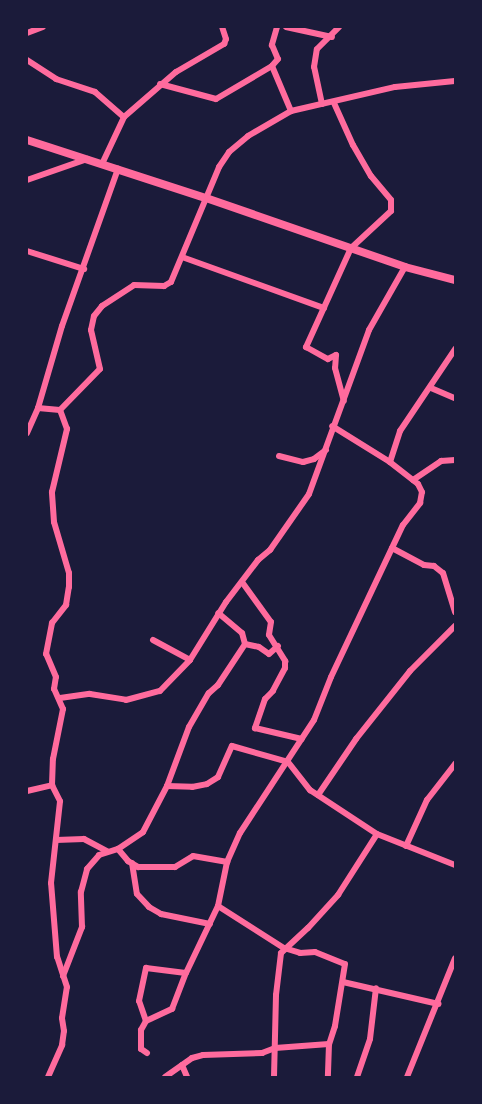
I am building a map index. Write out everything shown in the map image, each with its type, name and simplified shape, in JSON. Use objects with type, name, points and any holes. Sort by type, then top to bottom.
[{"type":"main road","points":[[27,140],[206,198],[405,267],[455,280]]},
{"type":"street","points":[[27,33],[43,27]]},
{"type":"street","points":[[102,164],[124,117],[160,84],[224,44],[226,39],[222,27]]},
{"type":"street","points":[[160,84],[216,99],[272,66],[278,59],[272,45],[277,27]]},
{"type":"street","points":[[286,27],[332,37]]},
{"type":"street","points":[[322,104],[314,67],[317,49],[332,37],[339,27]]},
{"type":"street","points":[[27,60],[56,80],[95,92],[124,117]]},
{"type":"street","points":[[272,66],[291,111]]},
{"type":"street","points":[[60,410],[100,369],[91,330],[94,316],[102,306],[134,285],[164,286],[171,282],[206,198],[229,152],[248,136],[291,111],[334,103],[395,87],[455,81]]},
{"type":"street","points":[[334,103],[359,155],[391,200],[391,211],[351,248],[306,346],[328,359],[336,355],[335,368],[344,401]]},
{"type":"street","points":[[27,180],[87,159]]},
{"type":"street","points":[[27,433],[38,408],[62,326],[118,169]]},
{"type":"street","points":[[27,251],[84,269]]},
{"type":"street","points":[[182,257],[324,308]]},
{"type":"street","points":[[60,698],[90,694],[126,700],[160,691],[190,660],[218,613],[258,560],[270,550],[309,494],[369,330],[405,267]]},
{"type":"street","points":[[390,462],[400,431],[455,349]]},
{"type":"street","points":[[431,387],[455,398]]},
{"type":"street","points":[[38,408],[60,410]]},
{"type":"street","points":[[48,1077],[62,1045],[64,1031],[62,1018],[67,987],[57,957],[51,883],[60,801],[52,785],[53,759],[63,709],[54,689],[56,677],[46,654],[52,623],[66,605],[69,587],[69,573],[54,522],[52,492],[67,429],[60,410]]},
{"type":"street","points":[[146,1021],[172,1009],[186,973],[218,906],[227,862],[240,833],[314,720],[403,525],[420,503],[422,492],[413,480],[390,462],[332,426]]},
{"type":"street","points":[[279,456],[303,462],[314,459],[327,450]]},
{"type":"street","points":[[413,480],[441,461],[455,460]]},
{"type":"street","points":[[392,548],[424,565],[434,566],[443,573],[455,612]]},
{"type":"street","points":[[242,582],[271,622],[268,635],[278,646],[285,661],[285,668],[273,691],[265,699],[255,728],[302,740]]},
{"type":"street","points":[[63,976],[82,927],[81,892],[87,868],[99,855],[118,849],[143,831],[167,786],[189,727],[209,693],[218,685],[245,644],[242,633],[218,613]]},
{"type":"street","points":[[318,795],[357,739],[410,671],[455,626]]},
{"type":"street","points":[[153,640],[190,660]]},
{"type":"street","points":[[245,644],[259,647],[269,654],[278,646]]},
{"type":"street","points":[[167,786],[192,787],[207,784],[222,771],[232,746],[288,762],[296,776],[318,795],[376,834],[455,865]]},
{"type":"street","points":[[406,846],[427,800],[455,764]]},
{"type":"street","points":[[27,791],[52,785]]},
{"type":"street","points":[[274,1077],[276,995],[281,953],[338,895],[376,834]]},
{"type":"street","points":[[56,840],[84,839],[107,851]]},
{"type":"street","points":[[118,849],[132,863],[146,868],[175,867],[193,856],[227,862]]},
{"type":"street","points":[[132,863],[140,899],[161,914],[210,924]]},
{"type":"street","points":[[218,906],[284,948],[300,953],[315,952],[326,959],[342,961],[345,964],[335,1026],[329,1044],[328,1077]]},
{"type":"street","points":[[407,1077],[455,958]]},
{"type":"street","points":[[147,1053],[141,1049],[140,1039],[146,1021],[139,1001],[146,968],[186,973]]},
{"type":"street","points":[[343,982],[438,1004]]},
{"type":"street","points":[[359,1077],[370,1039],[376,988]]},
{"type":"street","points":[[165,1077],[182,1065],[203,1055],[262,1053],[275,1048],[329,1044]]},
{"type":"street","points":[[182,1065],[187,1077]]}]
